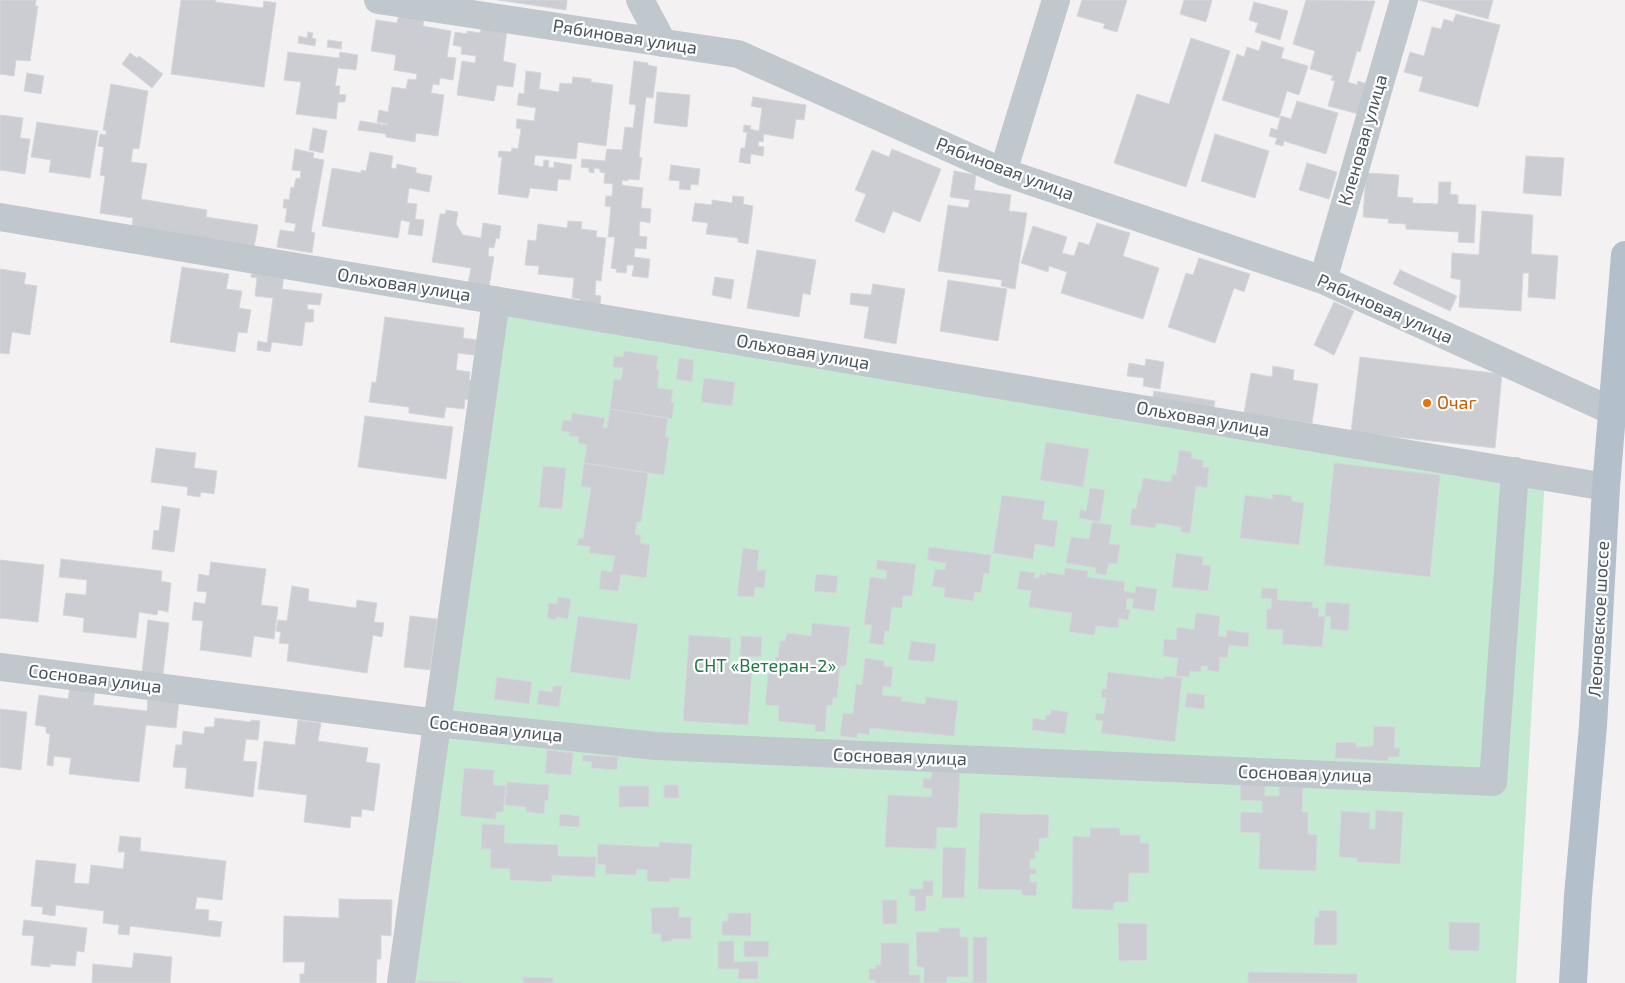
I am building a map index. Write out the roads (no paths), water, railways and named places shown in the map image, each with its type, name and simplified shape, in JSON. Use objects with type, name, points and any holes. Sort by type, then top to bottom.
[{"type":"main road","name":"Леоновское шоссе","points":[[1573,983],[1578,896],[1593,726],[1606,487],[1625,255]]},
{"type":"street","name":"Рябиновая улица","points":[[378,0],[738,54],[1003,172],[1323,280],[1612,411]]},
{"type":"street","points":[[640,0],[663,43]]},
{"type":"street","points":[[1003,172],[1056,0]]},
{"type":"street","name":"Кленовая улица","points":[[1323,280],[1404,0]]},
{"type":"street","name":"Ольховая улица","points":[[0,217],[1606,487]]},
{"type":"street","points":[[401,983],[496,300]]},
{"type":"street","name":"Сосновая улица","points":[[0,667],[437,723],[656,746],[1493,782],[1515,471]]},
{"type":"place","name":"Очаг","points":[[1427,403]]},
{"type":"park label","name":"СНТ «Ветеран-2»","points":[[765,666]]}]
